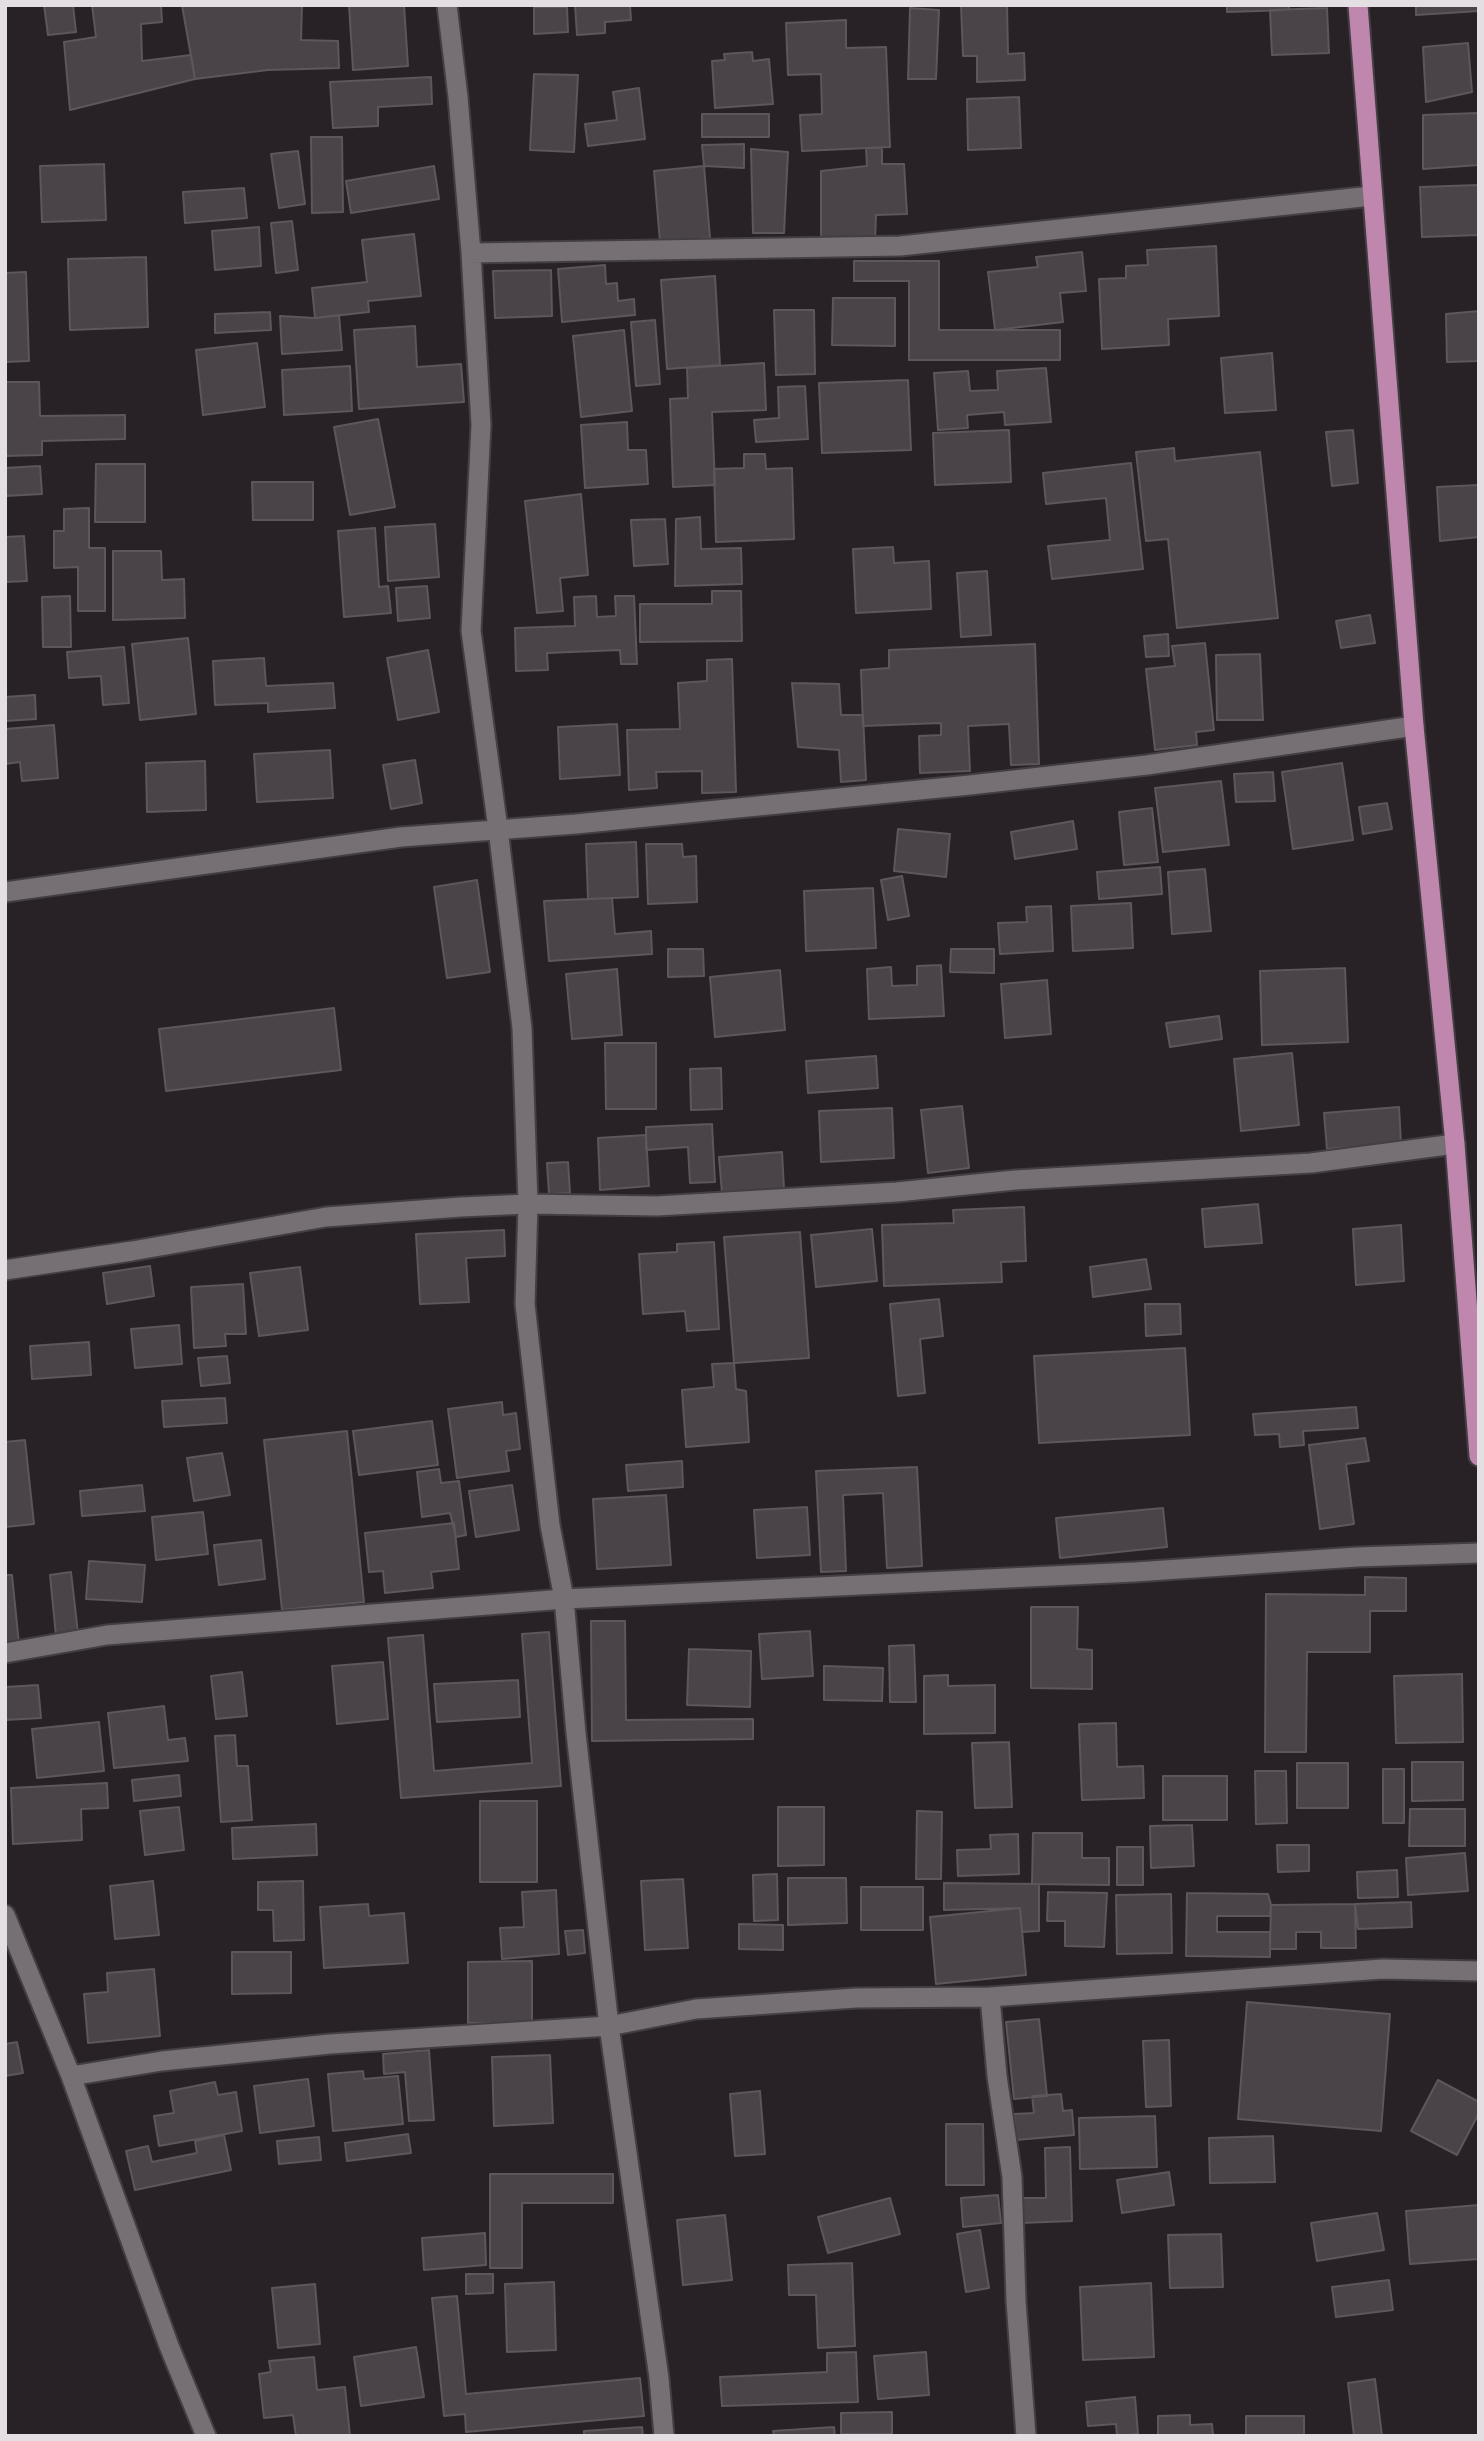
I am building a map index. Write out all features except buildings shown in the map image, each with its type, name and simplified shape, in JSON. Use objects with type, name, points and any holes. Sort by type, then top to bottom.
[{"type":"highway","points":[[1358,5],[1413,726],[1455,1144],[1479,1456]]},
{"type":"street","points":[[447,5],[471,253],[481,425],[471,631],[522,1028],[528,1205],[524,1304],[550,1525],[564,1600],[609,2026],[659,2378],[664,2436]]},
{"type":"street","points":[[471,253],[900,246],[1372,196]]},
{"type":"street","points":[[5,892],[401,837],[751,808],[956,787],[1147,765],[1413,726]]},
{"type":"street","points":[[5,1270],[326,1217],[528,1205],[657,1206],[897,1192],[1015,1180],[1311,1163],[1455,1144]]},
{"type":"street","points":[[5,1653],[107,1635],[564,1600],[1135,1572],[1357,1557],[1479,1553]]},
{"type":"street","points":[[5,1915],[71,2076],[169,2346],[206,2436]]},
{"type":"street","points":[[71,2076],[162,2061],[330,2044],[609,2026],[696,2009],[856,1998],[990,1997],[1383,1969],[1479,1971]]},
{"type":"street","points":[[990,1997],[997,2076],[1012,2177],[1017,2314],[1026,2436]]}]
